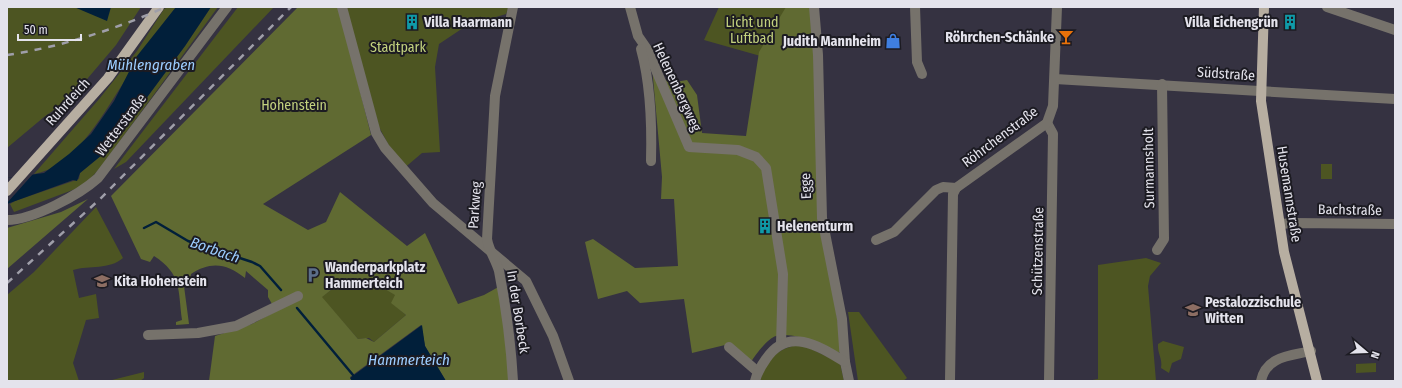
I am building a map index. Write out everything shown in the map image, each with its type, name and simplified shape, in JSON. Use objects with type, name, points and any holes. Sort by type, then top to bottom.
[{"type":"main road","name":"Ruhrdeich","points":[[7,191],[108,78],[159,7]]},
{"type":"main road","name":"Husemannstraße","points":[[1264,7],[1260,91],[1280,224],[1289,272],[1317,381]]},
{"type":"street","name":"Wetterstraße","points":[[7,220],[16,219],[59,204],[84,190],[98,178],[227,7]]},
{"type":"street","points":[[342,7],[376,132],[385,148],[433,203],[489,248]]},
{"type":"street","name":"Parkweg","points":[[513,7],[498,72],[495,96],[487,229],[489,248],[526,281],[553,336],[569,381]]},
{"type":"street","name":"Helenenbergweg","points":[[630,7],[646,66],[652,128],[651,161]]},
{"type":"street","name":"Egge","points":[[814,7],[818,55],[822,218],[842,319],[845,362],[849,381]]},
{"type":"street","points":[[916,7],[917,62],[922,74]]},
{"type":"street","name":"Röhrchenstraße","points":[[956,188],[1047,123],[1054,106],[1057,7]]},
{"type":"street","points":[[1327,7],[1395,30]]},
{"type":"street","name":"Helenenbergweg","points":[[641,43],[647,49],[689,147],[738,150],[756,157],[766,168],[782,274],[780,344]]},
{"type":"street","name":"Südstraße","points":[[1055,79],[1162,84],[1395,99]]},
{"type":"street","name":"Surmannsholt","points":[[1157,250],[1164,239],[1162,84]]},
{"type":"street","name":"Schützenstraße","points":[[1047,123],[1053,134],[1049,381]]},
{"type":"street","points":[[876,240],[894,232],[936,190],[943,187],[956,188],[952,200],[950,381]]},
{"type":"street","name":"Bachstraße","points":[[1280,224],[1395,224]]},
{"type":"street","name":"In der Borbeck","points":[[489,248],[498,269],[511,352],[513,381]]},
{"type":"street","points":[[148,335],[198,333],[236,326],[298,296]]},
{"type":"street","points":[[729,347],[756,377],[769,354],[780,344],[792,341],[806,342],[823,348],[845,362]]},
{"type":"street","points":[[1261,381],[1267,367],[1277,358],[1310,351]]},
{"type":"green space","points":[[7,7],[141,7],[116,45],[71,98],[44,117],[7,148]]},
{"type":"green space","points":[[176,7],[85,139],[61,162],[48,170],[34,174],[100,98],[137,51],[164,9]]},
{"type":"green space","points":[[211,7],[218,7],[100,168],[87,182],[78,188],[14,212],[10,204],[79,179],[80,173],[108,150],[185,46]]},
{"type":"green space","points":[[238,7],[274,7],[126,162],[114,169]]},
{"type":"green space","name":"Hohenstein","points":[[298,7],[339,7],[371,135],[263,204],[308,230],[326,222],[340,192],[407,246],[425,233],[458,304],[484,295],[502,285],[516,381],[446,381],[425,346],[421,325],[350,377],[352,381],[209,381],[215,336],[252,324],[276,311],[268,297],[268,290],[246,271],[245,278],[232,269],[225,267],[205,267],[191,274],[189,285],[184,286],[189,324],[176,325],[176,322],[182,320],[179,291],[174,276],[170,269],[154,256],[150,262],[141,259],[111,196]],"holes":[[[357,281],[371,281],[395,295],[391,303],[406,315],[374,342],[366,338],[358,339],[322,297],[331,290]]]},
{"type":"green space","name":"Stadtpark","points":[[346,7],[509,7],[506,14],[466,26],[439,44],[435,67],[440,152],[422,153],[402,170],[379,127]]},
{"type":"green space","name":"Licht und Luftbad","points":[[719,7],[793,7],[764,57],[704,40]]},
{"type":"green space","points":[[786,7],[817,7],[815,55],[817,193],[842,348],[840,352],[835,353],[799,337],[783,335],[773,337],[769,340],[751,362],[725,345],[692,353],[684,299],[640,303],[627,291],[598,299],[585,242],[593,239],[635,268],[678,266],[674,199],[661,199],[662,177],[652,67],[669,83],[687,80],[697,95],[702,133],[746,136],[759,52]]},
{"type":"green space","points":[[1321,164],[1332,164],[1332,179],[1321,179]]},
{"type":"green space","points":[[88,199],[7,269],[7,228],[61,212]]},
{"type":"green space","points":[[96,207],[123,258],[118,262],[106,266],[73,270],[79,298],[96,294],[99,318],[86,320],[73,363],[79,381],[7,381],[7,295],[34,272]]},
{"type":"green space","points":[[1146,258],[1161,263],[1150,276],[1148,286],[1156,381],[1087,381],[1098,379],[1098,265]]},
{"type":"green space","points":[[357,281],[371,281],[396,295],[392,303],[406,315],[374,342],[369,338],[358,339],[321,297],[331,290]]},
{"type":"green space","points":[[848,312],[859,312],[907,378],[903,381],[858,381]]},
{"type":"green space","points":[[1163,341],[1184,347],[1181,359],[1172,363],[1169,373],[1161,368],[1158,344]]},
{"type":"green space","points":[[801,344],[840,363],[844,381],[760,381],[766,366],[774,355]]},
{"type":"green space","points":[[1376,363],[1376,372],[1356,373],[1356,364]]},
{"type":"green space","points":[[144,372],[144,378],[140,381],[108,381]]},
{"type":"water","points":[[74,7],[111,7],[107,21]]},
{"type":"water","name":"Mühlengraben","points":[[176,7],[211,7],[185,46],[108,150],[80,173],[77,181],[73,180],[7,204],[7,178],[44,173],[69,154],[91,134],[114,101],[137,56]]},
{"type":"water","name":"Hammerteich","points":[[422,325],[425,346],[446,381],[352,381],[350,378]]},
{"type":"pier","points":[[33,174],[7,203],[7,178]]},
{"type":"waterway","name":"Borbach","points":[[144,228],[156,222],[188,241],[252,262],[260,266],[281,290]]},
{"type":"waterway","name":"Borbach","points":[[297,308],[353,375]]},
{"type":"railway","points":[[7,55],[48,47],[108,30],[166,7]]},
{"type":"railway","points":[[7,283],[99,200],[291,7]]},
{"type":"place","name":"Villa Haarmann","points":[[412,22]]},
{"type":"place","name":"Villa Eichengrün","points":[[1290,22]]},
{"type":"place","name":"Röhrchen-Schänke","points":[[1066,37]]},
{"type":"place","name":"Judith Mannheim","points":[[893,41]]},
{"type":"place","name":"Helenenturm","points":[[765,226]]},
{"type":"place","name":"Wanderparkplatz Hammerteich","points":[[313,275]]},
{"type":"place","name":"Kita Hohenstein","points":[[102,281]]},
{"type":"place","name":"Pestalozzischule Witten","points":[[1193,310]]}]
